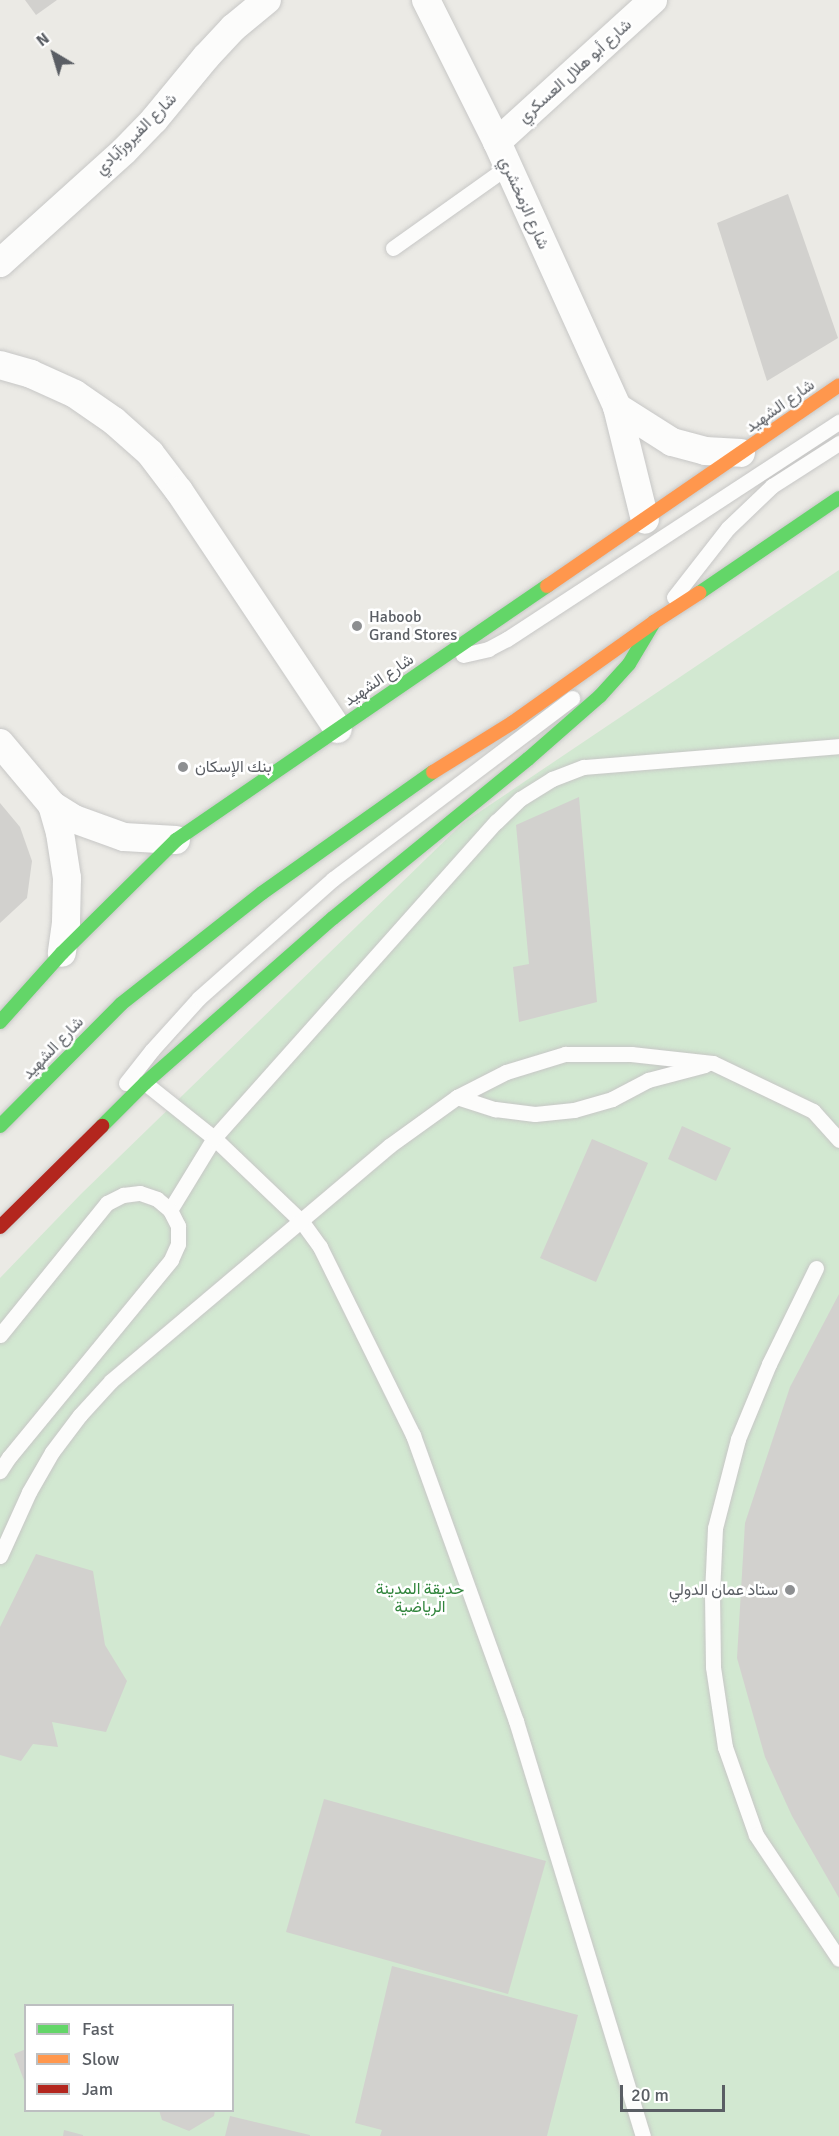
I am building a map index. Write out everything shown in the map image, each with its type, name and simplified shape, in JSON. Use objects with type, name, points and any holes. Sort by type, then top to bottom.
[{"type":"main road","name":"شارع الشهيد","points":[[0,1022],[62,953],[176,840],[839,385]]},
{"type":"main road","name":"شارع الشهيد","points":[[2,1125],[121,1004],[262,892],[421,779],[512,723],[654,622],[747,563],[839,498]]},
{"type":"main road","points":[[0,1227],[145,1083],[333,918],[528,759],[600,696],[629,664],[654,622]]},
{"type":"street","name":"شارع الفيروزآبادي","points":[[0,263],[124,151],[154,120],[206,57],[234,28],[267,0]]},
{"type":"street","name":"شارع الزمخشري","points":[[426,0],[502,155],[617,408],[645,520]]},
{"type":"street","name":"شارع أبو هلال العسكري","points":[[502,155],[641,4]]},
{"type":"street","points":[[0,365],[31,374],[75,394],[114,421],[150,453],[179,491],[338,729]]},
{"type":"street","points":[[617,408],[672,442],[705,451],[741,453]]},
{"type":"street","points":[[0,743],[52,805],[98,830],[150,840],[176,840]]},
{"type":"street","points":[[52,805],[60,833],[67,878],[66,923],[62,953]]},
{"type":"lane","points":[[393,248],[502,155]]},
{"type":"lane","points":[[439,660],[488,649],[507,639],[839,422]]},
{"type":"lane","points":[[83,1144],[152,1050],[199,998],[333,879],[430,804],[547,720],[654,622],[735,521],[772,486],[839,443]]},
{"type":"lane","points":[[170,1210],[214,1138],[496,822],[520,799],[552,779],[584,766],[839,746]]},
{"type":"lane","points":[[0,1556],[29,1492],[52,1452],[80,1415],[111,1381],[390,1146],[458,1097],[506,1072],[566,1054],[631,1054],[713,1063],[813,1111],[839,1140]]},
{"type":"lane","points":[[458,1097],[505,1111],[535,1114],[574,1110],[612,1099],[648,1080],[713,1063]]},
{"type":"lane","points":[[145,1083],[214,1138],[302,1222],[320,1247],[412,1435],[516,1721],[643,2136]]},
{"type":"lane","points":[[0,1335],[107,1203],[123,1195],[140,1193],[157,1199],[170,1210],[178,1227],[178,1244],[171,1260],[4,1454],[0,1471]]},
{"type":"lane","points":[[816,1268],[770,1364],[738,1439],[714,1539],[713,1667],[725,1747],[756,1835],[839,1959]]},
{"type":"green space","name":"حديقة المدينة الرياضية","points":[[839,570],[839,2136],[0,2136],[0,1278],[81,1194],[463,823]]},
{"type":"building","points":[[25,0],[57,0],[36,15]]},
{"type":"building","points":[[788,194],[838,338],[767,381],[717,223]]},
{"type":"building","points":[[579,797],[597,1002],[519,1022],[513,967],[529,964],[516,825]]},
{"type":"building","points":[[0,803],[20,827],[32,861],[27,898],[0,923]]},
{"type":"building","points":[[682,1126],[731,1148],[716,1181],[668,1159]]},
{"type":"building","points":[[592,1139],[648,1163],[596,1282],[540,1258]]},
{"type":"building","name":"ستاد عمان الدولي","points":[[839,1294],[839,1898],[792,1816],[765,1757],[737,1658],[745,1523],[790,1387]]},
{"type":"building","points":[[36,1554],[93,1571],[105,1645],[127,1681],[106,1732],[52,1722],[58,1747],[33,1744],[21,1761],[0,1755],[0,1627]]},
{"type":"building","points":[[324,1799],[546,1861],[508,1994],[286,1932]]},
{"type":"building","points":[[392,1966],[578,2015],[547,2136],[380,2136],[382,2130],[355,2123]]},
{"type":"building","points":[[24,2050],[24,2080],[14,2054]]},
{"type":"building","points":[[160,2112],[215,2112],[214,2116],[189,2131],[162,2120]]},
{"type":"building","points":[[230,2116],[310,2135],[310,2136],[225,2136]]},
{"type":"building","points":[[64,2130],[83,2135],[83,2136],[63,2136]]},
{"type":"traffic: fast","points":[[699,593],[839,498]]},
{"type":"traffic: fast","points":[[0,1022],[62,953],[176,840],[547,586]]},
{"type":"traffic: fast","points":[[102,1126],[145,1083],[333,918],[528,759],[600,696],[629,664],[654,622]]},
{"type":"traffic: fast","points":[[0,1126],[121,1004],[262,893],[433,772]]},
{"type":"traffic: slow","points":[[547,586],[839,385]]},
{"type":"traffic: slow","points":[[433,772],[512,723],[654,622],[699,593]]},
{"type":"traffic: jam","points":[[0,1227],[102,1126]]},
{"type":"place","name":"Haboob Grand Stores","points":[[357,626]]},
{"type":"place","name":"بنك الإسكان","points":[[183,767]]},
{"type":"place","name":"ستاد عمان الدولي","points":[[790,1590]]}]
